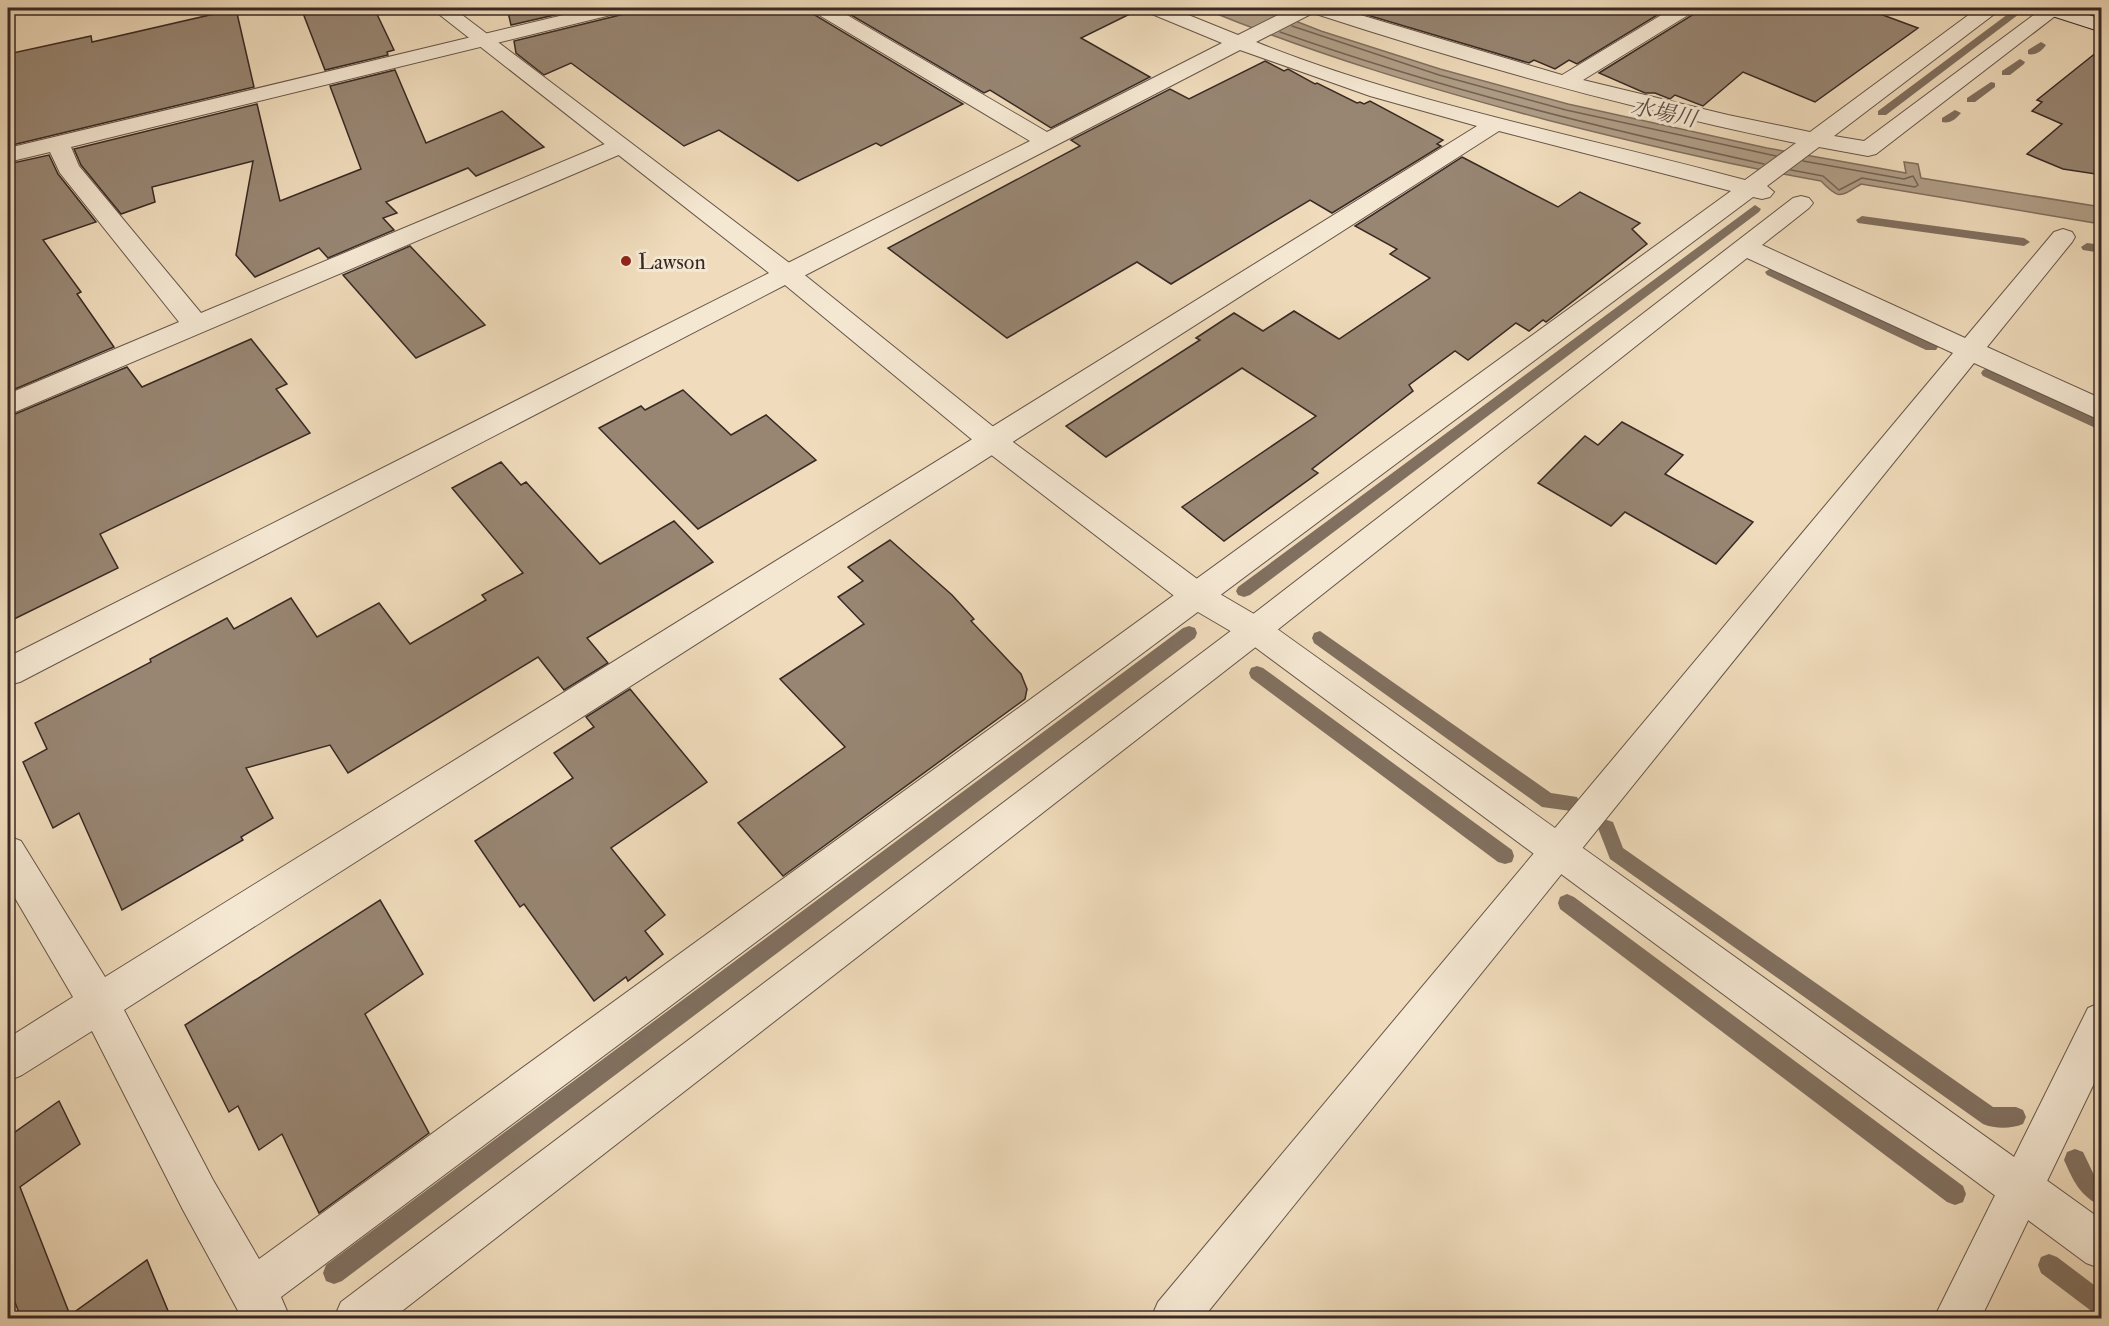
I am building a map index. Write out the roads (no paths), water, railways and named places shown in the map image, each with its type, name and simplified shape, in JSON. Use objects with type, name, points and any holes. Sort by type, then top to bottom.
[{"type":"street","points":[[441,8],[787,274],[991,440],[1197,596],[1255,630],[2102,1247]]},
{"type":"street","points":[[8,155],[616,8]]},
{"type":"street","points":[[821,8],[1047,141]]},
{"type":"street","points":[[357,1318],[1255,630],[1801,204],[1755,184],[1495,124],[1321,74],[1154,8]]},
{"type":"street","points":[[8,672],[1307,8]]},
{"type":"street","points":[[1318,8],[1438,48],[1665,108],[1809,143],[1868,149],[2055,9],[2102,26]]},
{"type":"street","points":[[1565,82],[1686,8]]},
{"type":"street","points":[[8,853],[99,1004],[198,1195],[259,1305],[1197,596],[1990,8]]},
{"type":"street","points":[[8,1061],[1495,124]]},
{"type":"street","points":[[58,142],[69,168],[195,324]]},
{"type":"street","points":[[8,405],[620,146]]},
{"type":"street","points":[[1174,1318],[2064,237]]},
{"type":"street","points":[[1745,247],[2102,411]]},
{"type":"street","points":[[1957,1318],[2102,1022]]},
{"type":"water","points":[[1202,8],[1262,8],[1321,31],[1440,69],[1568,104],[1767,148],[1906,173],[1904,162],[1918,164],[1921,178],[2101,207],[2101,224],[1861,184],[1844,194],[1836,194],[1821,181],[1649,145],[1459,96],[1330,56]]},
{"type":"waterway","points":[[1882,113],[2022,8]]},
{"type":"waterway","points":[[2032,52],[2041,45]]},
{"type":"waterway","points":[[2006,73],[2020,62]]},
{"type":"waterway","points":[[1971,100],[1991,85]]},
{"type":"waterway","points":[[1946,120],[1955,113]]},
{"type":"waterway","points":[[1244,591],[1755,209]]},
{"type":"waterway","points":[[1862,220],[2024,242]]},
{"type":"waterway","points":[[2087,247],[2102,249]]},
{"type":"waterway","points":[[1771,272],[1931,347]]},
{"type":"waterway","points":[[1988,373],[2102,426]]},
{"type":"waterway","points":[[334,1273],[1189,633]]},
{"type":"waterway","points":[[1320,638],[1548,801],[1571,803]]},
{"type":"waterway","points":[[1257,673],[1505,856]]},
{"type":"waterway","points":[[1607,828],[1616,853],[1990,1117],[2016,1117]]},
{"type":"waterway","points":[[1567,903],[1955,1194]]},
{"type":"waterway","points":[[2075,1160],[2086,1183],[2102,1195]]},
{"type":"waterway","points":[[2049,1265],[2102,1305]]},
{"type":"place","name":"Lawson","points":[[626,261]]},
{"type":"water label","name":"水場川","points":[[1664,112]]}]
